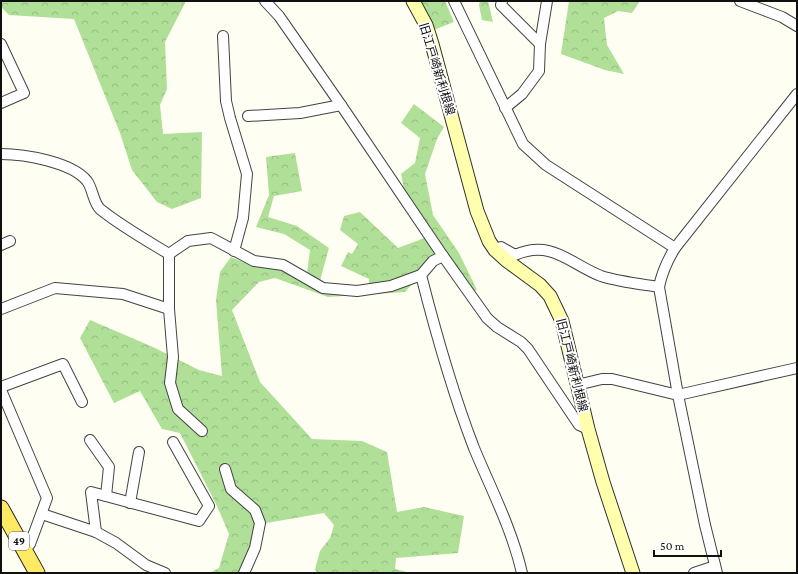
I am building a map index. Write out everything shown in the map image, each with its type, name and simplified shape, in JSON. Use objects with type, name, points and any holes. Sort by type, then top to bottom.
[{"type":"main road","name":"49","points":[[1,508],[37,573]]},
{"type":"street","points":[[265,1],[279,16],[341,104],[443,256],[487,318],[528,349],[579,425],[588,429]]},
{"type":"street","name":"旧江戸崎新利根線","points":[[414,1],[426,25],[432,44],[477,211],[486,234],[495,250],[540,285],[550,296],[562,321],[588,429],[603,482],[633,573]]},
{"type":"street","points":[[454,1],[523,144],[546,165],[675,248]]},
{"type":"street","points":[[502,1],[501,5],[540,44]]},
{"type":"street","points":[[505,108],[522,94],[539,71],[540,44],[546,1]]},
{"type":"street","points":[[740,1],[782,17],[797,26]]},
{"type":"street","points":[[223,36],[226,101],[247,174],[243,218],[234,251]]},
{"type":"street","points":[[1,44],[24,93],[1,103]]},
{"type":"street","points":[[694,573],[716,570],[678,394],[659,287],[662,272],[675,248],[797,94]]},
{"type":"street","points":[[248,116],[300,113],[341,104]]},
{"type":"street","points":[[1,154],[14,154],[52,162],[73,170],[87,181],[98,207],[169,254]]},
{"type":"street","points":[[169,254],[188,241],[211,238],[254,261],[283,265],[323,288],[357,291],[391,286],[421,275],[433,261],[443,256]]},
{"type":"street","points":[[495,250],[501,247],[515,255],[524,251],[548,250],[564,256],[600,275],[620,281],[659,287]]},
{"type":"street","points":[[169,254],[169,309],[173,357],[170,383],[178,409],[202,431]]},
{"type":"street","points":[[421,275],[447,372],[474,447],[519,559],[522,573]]},
{"type":"street","points":[[1,309],[55,288],[123,294],[169,309]]},
{"type":"street","points":[[24,550],[30,544],[47,498],[1,389],[63,364],[82,402]]},
{"type":"street","points":[[577,385],[602,379],[612,379],[678,394],[797,368]]},
{"type":"street","points":[[90,440],[109,467],[106,496]]},
{"type":"street","points":[[96,532],[91,492],[199,521],[209,506],[173,442]]},
{"type":"street","points":[[130,503],[138,452]]},
{"type":"street","points":[[225,469],[231,489],[255,510],[260,523],[255,548],[244,573]]},
{"type":"street","points":[[42,514],[96,532],[116,543],[146,565],[165,573]]},
{"type":"green space","points":[[1,1],[186,1],[165,42],[167,89],[160,105],[163,134],[202,132],[201,198],[172,209],[157,202],[132,170],[120,133],[74,19],[9,15],[1,7]]},
{"type":"green space","points":[[417,1],[445,1],[454,22],[431,31]]},
{"type":"green space","points":[[480,1],[488,1],[493,22],[482,20],[479,5]]},
{"type":"green space","points":[[569,1],[640,1],[632,13],[618,11],[604,18],[607,45],[624,74],[605,70],[561,54]]},
{"type":"green space","points":[[414,104],[444,127],[437,139],[425,174],[433,215],[459,253],[477,290],[465,293],[443,257],[433,261],[405,292],[328,297],[275,278],[259,282],[232,310],[260,382],[312,439],[362,441],[387,452],[397,512],[424,507],[464,516],[458,553],[396,558],[395,569],[411,573],[317,573],[315,569],[320,551],[330,538],[334,525],[324,513],[255,525],[246,573],[210,573],[219,568],[229,534],[217,506],[180,433],[162,429],[140,391],[114,403],[80,338],[90,320],[153,347],[199,370],[222,376],[216,300],[220,272],[231,257],[250,265],[285,266],[306,281],[310,250],[284,234],[256,227],[269,195],[266,157],[295,153],[302,191],[274,196],[268,217],[297,226],[329,248],[318,288],[369,291],[369,279],[341,266],[348,252],[352,254],[358,244],[340,230],[344,216],[360,212],[398,248],[427,237],[407,204],[401,174],[415,163],[420,138],[401,123]]}]
